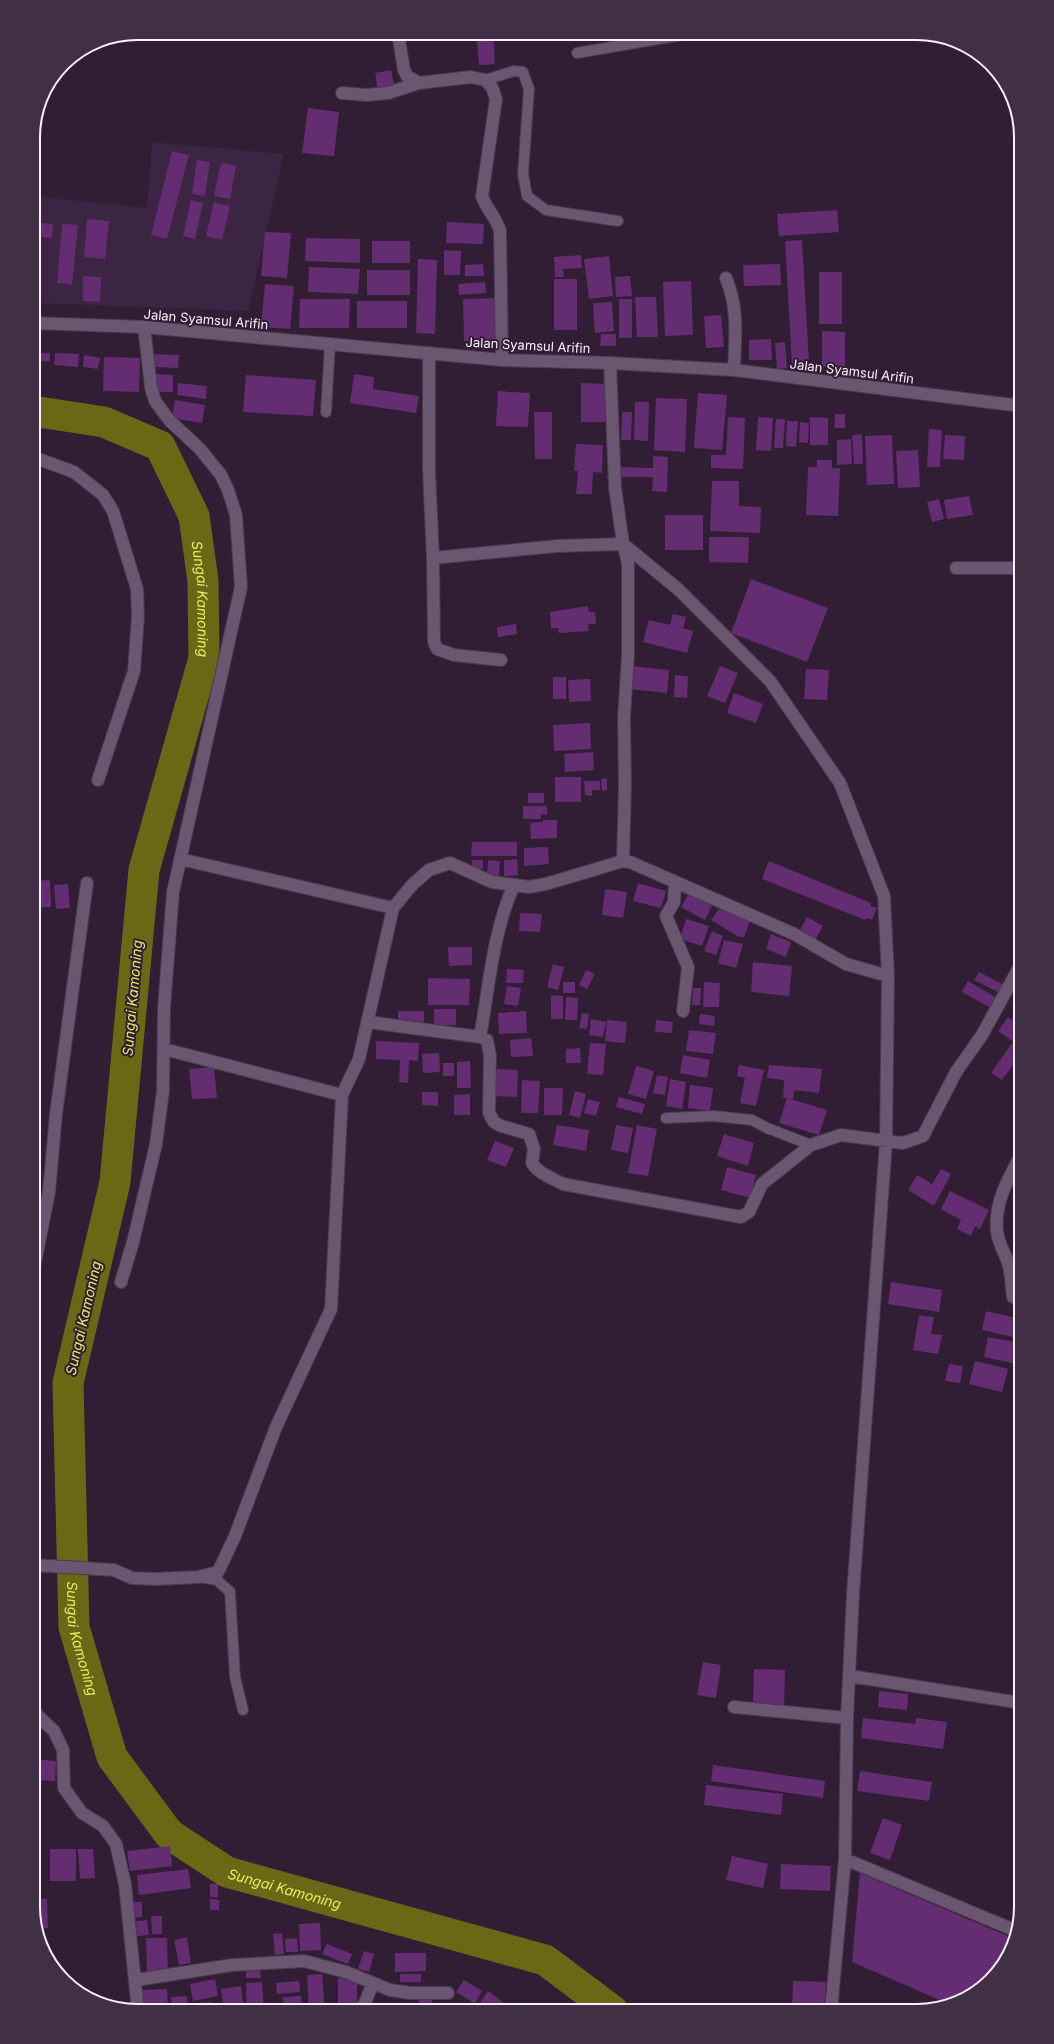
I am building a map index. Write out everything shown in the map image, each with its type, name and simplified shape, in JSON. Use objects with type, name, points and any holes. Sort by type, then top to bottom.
[{"type":"street","points":[[399,40],[404,70],[407,76],[419,83]]},
{"type":"street","points":[[342,93],[366,95],[388,93],[419,83],[471,77],[485,80],[492,87],[496,99],[482,196],[486,208],[495,219],[500,231],[502,360]]},
{"type":"street","points":[[726,278],[733,296],[735,312],[734,370]]},
{"type":"street","name":"Jalan Syamsul Arifin","points":[[40,323],[144,327],[502,360],[610,363],[734,370],[1014,405]]},
{"type":"street","points":[[121,1282],[133,1242],[156,1144],[163,1091],[164,1008],[173,892],[241,587],[236,515],[221,475],[200,450],[170,421],[155,401],[151,387],[144,327]]},
{"type":"street","points":[[429,353],[429,470],[433,558],[434,634],[437,649],[454,655],[501,660]]},
{"type":"street","points":[[610,363],[615,487],[623,544],[628,563],[628,655],[624,718],[625,786],[623,861]]},
{"type":"street","points":[[40,460],[74,472],[102,495],[112,511],[137,589],[138,616],[134,671],[98,780]]},
{"type":"street","points":[[433,558],[557,546],[623,544],[679,590],[770,681],[840,783],[884,896],[888,976],[886,1142],[853,1594],[847,1718],[845,1859],[832,2004]]},
{"type":"street","points":[[956,568],[1014,568]]},
{"type":"street","points":[[180,859],[393,908]]},
{"type":"street","points":[[40,1565],[114,1570],[132,1578],[156,1579],[198,1577],[218,1572],[235,1536],[276,1427],[332,1310],[342,1095],[359,1059],[393,908],[412,885],[429,870],[450,863],[492,882],[528,887],[546,884],[623,861],[794,934],[846,964],[888,976]]},
{"type":"street","points":[[40,1237],[49,1192],[56,1114],[87,883]]},
{"type":"street","points":[[675,883],[674,902],[666,916],[688,967],[683,1011]]},
{"type":"street","points":[[480,1037],[504,909],[514,885]]},
{"type":"street","points":[[368,1022],[480,1037],[487,1040],[490,1055],[489,1113],[494,1122],[501,1126],[529,1134],[534,1149],[532,1163],[540,1172],[563,1184],[741,1217],[750,1212],[762,1184],[811,1145],[841,1135],[903,1143],[923,1136],[956,1072],[982,1034],[1014,977]]},
{"type":"street","points":[[164,1048],[342,1095]]},
{"type":"street","points":[[1014,1169],[1006,1183],[998,1208],[997,1222],[999,1241],[1009,1265],[1014,1297]]},
{"type":"street","points":[[850,1676],[1014,1702]]},
{"type":"street","points":[[734,1707],[847,1718]]},
{"type":"street","points":[[40,1718],[54,1732],[63,1750],[64,1788],[82,1813],[104,1826],[116,1844],[125,1884],[138,2004]]},
{"type":"street","points":[[845,1859],[1011,1929]]},
{"type":"street","points":[[136,1980],[232,1965],[297,1961],[316,1963],[390,1990],[410,1993],[448,1993]]},
{"type":"street","points":[[364,2004],[373,1983]]},
{"type":"lane","points":[[576,53],[652,40]]},
{"type":"lane","points":[[485,80],[514,71],[523,72],[529,89],[523,174],[527,196],[546,210],[618,221]]},
{"type":"lane","points":[[326,412],[330,344]]},
{"type":"lane","points":[[666,1118],[714,1116],[752,1120],[767,1128],[811,1145]]},
{"type":"lane","points":[[198,1577],[217,1580],[230,1592],[234,1677],[243,1710]]},
{"type":"shaded area","points":[[152,142],[284,154],[248,311],[40,303],[40,197],[147,208]]},
{"type":"building","points":[[477,40],[493,40],[495,64],[479,65]]},
{"type":"building","points":[[391,70],[395,89],[378,92],[375,73]]},
{"type":"building","points":[[308,108],[339,112],[334,156],[302,153]]},
{"type":"building","points":[[172,151],[189,155],[167,239],[151,235]]},
{"type":"building","points":[[197,160],[210,162],[205,196],[192,194]]},
{"type":"building","points":[[221,163],[236,166],[230,199],[214,196]]},
{"type":"building","points":[[191,200],[203,203],[195,239],[183,236]]},
{"type":"building","points":[[214,202],[230,206],[222,240],[206,236]]},
{"type":"building","points":[[837,210],[839,232],[779,236],[777,214]]},
{"type":"building","points":[[87,219],[109,221],[105,259],[84,257]]},
{"type":"building","points":[[447,222],[484,224],[483,244],[446,243]]},
{"type":"building","points":[[40,223],[53,224],[52,238],[40,237]]},
{"type":"building","points":[[62,224],[78,225],[72,285],[57,283]]},
{"type":"building","points":[[265,232],[291,233],[287,278],[261,276]]},
{"type":"building","points":[[306,238],[360,239],[360,263],[305,261]]},
{"type":"building","points":[[802,240],[809,363],[792,364],[785,241]]},
{"type":"building","points":[[372,241],[410,241],[410,263],[372,263]]},
{"type":"building","points":[[444,250],[461,251],[460,275],[444,275]]},
{"type":"building","points":[[581,255],[582,268],[563,269],[564,277],[555,277],[554,257]]},
{"type":"building","points":[[609,256],[613,296],[589,299],[584,259]]},
{"type":"building","points":[[418,259],[437,260],[435,334],[416,333]]},
{"type":"building","points":[[483,264],[484,276],[465,276],[465,265]]},
{"type":"building","points":[[780,264],[781,285],[744,286],[743,265]]},
{"type":"building","points":[[309,267],[360,269],[358,294],[308,292]]},
{"type":"building","points":[[367,270],[410,270],[410,295],[367,295]]},
{"type":"building","points":[[819,272],[842,272],[842,324],[819,324]]},
{"type":"building","points":[[83,276],[101,277],[100,302],[83,301]]},
{"type":"building","points":[[630,276],[632,296],[616,297],[615,277]]},
{"type":"building","points":[[554,279],[577,279],[577,330],[554,330]]},
{"type":"building","points":[[691,281],[693,335],[665,336],[663,282]]},
{"type":"building","points":[[485,282],[486,293],[459,295],[458,284]]},
{"type":"building","points":[[265,284],[294,286],[290,329],[261,327]]},
{"type":"building","points":[[635,297],[656,297],[658,337],[637,337]]},
{"type":"building","points":[[495,298],[495,349],[483,350],[483,341],[464,341],[463,299]]},
{"type":"building","points":[[300,299],[350,299],[349,328],[299,328]]},
{"type":"building","points":[[619,299],[632,299],[632,338],[619,338]]},
{"type":"building","points":[[357,301],[407,301],[407,328],[357,328]]},
{"type":"building","points":[[612,302],[614,331],[595,333],[593,303]]},
{"type":"building","points":[[721,315],[724,347],[706,348],[704,316]]},
{"type":"building","points":[[822,331],[845,332],[845,367],[822,367]]},
{"type":"building","points":[[601,334],[616,334],[616,346],[600,346]]},
{"type":"building","points":[[771,339],[772,360],[749,360],[749,340]]},
{"type":"building","points":[[785,342],[787,368],[777,369],[775,343]]},
{"type":"building","points":[[40,353],[50,353],[50,361],[40,361]]},
{"type":"building","points":[[55,353],[79,354],[78,367],[54,365]]},
{"type":"building","points":[[153,354],[179,355],[178,368],[153,367]]},
{"type":"building","points":[[84,355],[100,358],[98,369],[83,367]]},
{"type":"building","points":[[104,357],[140,358],[139,392],[103,391]]},
{"type":"building","points":[[156,374],[173,375],[173,392],[156,392]]},
{"type":"building","points":[[354,374],[374,377],[373,389],[419,396],[416,413],[350,403]]},
{"type":"building","points":[[246,375],[316,380],[313,416],[243,412]]},
{"type":"building","points":[[178,383],[207,386],[206,399],[177,395]]},
{"type":"building","points":[[581,383],[606,384],[605,422],[581,422]]},
{"type":"building","points":[[498,391],[530,393],[528,427],[496,426]]},
{"type":"building","points":[[698,393],[727,395],[722,450],[694,448]]},
{"type":"building","points":[[656,398],[687,399],[685,452],[654,450]]},
{"type":"building","points":[[175,400],[205,405],[202,423],[172,418]]},
{"type":"building","points":[[635,402],[649,402],[648,441],[634,440]]},
{"type":"building","points":[[534,412],[552,412],[552,459],[535,459]]},
{"type":"building","points":[[622,412],[632,412],[631,440],[621,440]]},
{"type":"building","points":[[835,414],[845,414],[845,428],[834,428]]},
{"type":"building","points":[[728,417],[745,418],[743,469],[711,468],[711,455],[726,455]]},
{"type":"building","points":[[758,417],[773,418],[771,451],[756,450]]},
{"type":"building","points":[[810,417],[828,418],[828,445],[810,445]]},
{"type":"building","points":[[776,419],[785,419],[783,448],[774,448]]},
{"type":"building","points":[[787,421],[798,421],[796,447],[786,446]]},
{"type":"building","points":[[800,422],[809,423],[808,443],[799,442]]},
{"type":"building","points":[[929,429],[942,430],[940,467],[927,467]]},
{"type":"building","points":[[862,434],[863,464],[854,464],[852,435]]},
{"type":"building","points":[[892,435],[894,484],[867,485],[865,436]]},
{"type":"building","points":[[945,435],[965,436],[964,460],[943,459]]},
{"type":"building","points":[[851,439],[852,464],[837,465],[837,440]]},
{"type":"building","points":[[576,444],[603,445],[602,473],[593,472],[592,494],[576,494],[578,471],[574,471]]},
{"type":"building","points":[[918,450],[920,487],[898,488],[896,451]]},
{"type":"building","points":[[653,456],[668,457],[667,492],[652,491],[653,477],[619,477],[619,467],[653,468]]},
{"type":"building","points":[[817,460],[832,460],[832,468],[840,468],[838,516],[806,515],[808,467],[817,467]]},
{"type":"building","points":[[712,481],[739,481],[739,506],[761,507],[760,533],[710,531]]},
{"type":"building","points":[[969,496],[973,515],[947,519],[944,500]]},
{"type":"building","points":[[939,499],[944,519],[932,522],[927,502]]},
{"type":"building","points":[[665,515],[703,515],[703,550],[665,550]]},
{"type":"building","points":[[709,537],[749,537],[748,563],[709,562]]},
{"type":"building","points":[[751,579],[828,608],[807,662],[731,633]]},
{"type":"building","points":[[588,606],[589,612],[595,612],[596,624],[588,624],[589,631],[559,633],[558,628],[551,628],[550,612]]},
{"type":"building","points":[[673,614],[686,617],[683,628],[693,631],[687,653],[643,642],[649,620],[670,625]]},
{"type":"building","points":[[516,624],[517,634],[498,637],[497,627]]},
{"type":"building","points":[[630,666],[669,670],[667,693],[628,689]]},
{"type":"building","points":[[720,666],[738,673],[725,703],[707,696]]},
{"type":"building","points":[[806,669],[829,670],[827,700],[804,699]]},
{"type":"building","points":[[675,675],[688,676],[687,698],[674,697]]},
{"type":"building","points":[[553,677],[566,677],[566,699],[553,699]]},
{"type":"building","points":[[590,679],[591,701],[569,702],[568,680]]},
{"type":"building","points":[[734,693],[763,704],[756,723],[727,713]]},
{"type":"building","points":[[590,723],[591,749],[554,751],[553,725]]},
{"type":"building","points":[[593,752],[594,770],[565,772],[564,754]]},
{"type":"building","points":[[555,777],[581,777],[581,802],[555,802]]},
{"type":"building","points":[[607,778],[607,790],[602,791],[601,779]]},
{"type":"building","points":[[584,781],[600,781],[600,790],[592,790],[592,796],[585,795]]},
{"type":"building","points":[[528,793],[544,793],[544,803],[528,803]]},
{"type":"building","points":[[523,806],[547,806],[547,815],[541,814],[541,819],[523,819]]},
{"type":"building","points":[[543,820],[557,820],[557,838],[531,839],[530,823],[543,822]]},
{"type":"building","points":[[472,842],[517,842],[517,856],[471,856]]},
{"type":"building","points":[[548,847],[549,864],[524,866],[524,848]]},
{"type":"building","points":[[517,859],[518,875],[504,876],[504,860]]},
{"type":"building","points":[[472,860],[483,860],[483,869],[472,869]]},
{"type":"building","points":[[488,860],[500,861],[499,876],[487,875]]},
{"type":"building","points":[[769,861],[871,903],[870,906],[877,908],[872,920],[867,918],[865,920],[762,879]]},
{"type":"building","points":[[50,880],[51,907],[40,908],[40,881]]},
{"type":"building","points":[[638,883],[666,891],[661,908],[633,901]]},
{"type":"building","points":[[68,884],[70,908],[56,909],[54,885]]},
{"type":"building","points":[[605,889],[627,892],[623,918],[602,915]]},
{"type":"building","points":[[689,893],[712,906],[705,920],[681,907]]},
{"type":"building","points":[[722,905],[750,921],[744,937],[739,937],[711,920]]},
{"type":"building","points":[[520,913],[542,914],[540,932],[519,931]]},
{"type":"building","points":[[807,917],[823,926],[814,942],[799,932]]},
{"type":"building","points":[[686,919],[709,926],[702,946],[680,939]]},
{"type":"building","points":[[712,931],[723,936],[716,955],[704,951]]},
{"type":"building","points":[[771,934],[791,942],[786,957],[766,949]]},
{"type":"building","points":[[724,940],[743,944],[736,968],[718,963]]},
{"type":"building","points":[[448,947],[472,947],[472,965],[449,966]]},
{"type":"building","points":[[753,962],[792,966],[789,996],[751,992]]},
{"type":"building","points":[[553,964],[564,967],[558,990],[547,987]]},
{"type":"building","points":[[507,969],[524,970],[523,983],[506,983]]},
{"type":"building","points":[[586,970],[595,974],[587,989],[579,985]]},
{"type":"building","points":[[979,972],[1004,985],[1000,993],[974,980]]},
{"type":"building","points":[[428,978],[470,979],[469,1005],[428,1005]]},
{"type":"building","points":[[968,981],[997,998],[991,1008],[962,992]]},
{"type":"building","points":[[563,982],[575,982],[575,993],[563,993]]},
{"type":"building","points":[[704,982],[720,983],[719,1007],[703,1007]]},
{"type":"building","points":[[507,986],[521,988],[518,1006],[504,1004]]},
{"type":"building","points":[[693,988],[701,988],[700,1005],[692,1005]]},
{"type":"building","points":[[551,995],[563,996],[563,1019],[551,1019]]},
{"type":"building","points":[[566,997],[578,998],[577,1020],[565,1020]]},
{"type":"building","points":[[434,1009],[456,1009],[456,1025],[434,1025]]},
{"type":"building","points":[[398,1011],[424,1011],[424,1025],[398,1025]]},
{"type":"building","points":[[526,1011],[527,1033],[499,1034],[498,1013]]},
{"type":"building","points":[[582,1013],[589,1014],[587,1029],[579,1028]]},
{"type":"building","points":[[700,1014],[715,1016],[714,1026],[699,1024]]},
{"type":"building","points":[[1008,1017],[1014,1021],[1014,1042],[998,1031]]},
{"type":"building","points":[[591,1019],[606,1022],[603,1037],[589,1035]]},
{"type":"building","points":[[607,1020],[627,1022],[625,1043],[605,1041]]},
{"type":"building","points":[[656,1020],[673,1022],[672,1033],[655,1032]]},
{"type":"building","points":[[689,1030],[716,1033],[713,1054],[686,1051]]},
{"type":"building","points":[[531,1038],[533,1056],[511,1057],[510,1040]]},
{"type":"building","points":[[376,1041],[419,1043],[418,1061],[409,1060],[408,1083],[399,1082],[400,1060],[376,1059]]},
{"type":"building","points":[[590,1043],[606,1044],[603,1075],[587,1074]]},
{"type":"building","points":[[1012,1043],[1014,1045],[1014,1064],[1002,1080],[991,1073]]},
{"type":"building","points":[[580,1048],[581,1063],[566,1063],[566,1049]]},
{"type":"building","points":[[439,1053],[440,1072],[423,1073],[422,1054]]},
{"type":"building","points":[[683,1055],[710,1060],[707,1078],[680,1073]]},
{"type":"building","points":[[470,1061],[471,1088],[457,1088],[457,1062]]},
{"type":"building","points":[[443,1063],[454,1063],[454,1076],[443,1076]]},
{"type":"building","points":[[739,1065],[764,1070],[756,1106],[740,1103],[745,1078],[737,1076]]},
{"type":"building","points":[[769,1065],[822,1069],[819,1093],[794,1090],[793,1099],[783,1098],[784,1080],[767,1078]]},
{"type":"building","points":[[636,1066],[654,1071],[646,1099],[628,1094]]},
{"type":"building","points":[[214,1067],[217,1098],[192,1099],[189,1069]]},
{"type":"building","points":[[496,1069],[518,1070],[517,1097],[495,1096]]},
{"type":"building","points":[[657,1075],[668,1077],[665,1095],[653,1093]]},
{"type":"building","points":[[670,1079],[686,1082],[682,1109],[666,1106]]},
{"type":"building","points":[[522,1080],[540,1081],[538,1113],[521,1113]]},
{"type":"building","points":[[690,1085],[713,1088],[710,1111],[688,1108]]},
{"type":"building","points":[[544,1088],[563,1088],[562,1115],[544,1115]]},
{"type":"building","points":[[575,1091],[586,1094],[580,1118],[569,1115]]},
{"type":"building","points":[[422,1092],[438,1092],[438,1106],[422,1105]]},
{"type":"building","points":[[470,1094],[470,1115],[454,1115],[454,1095]]},
{"type":"building","points":[[619,1097],[645,1104],[642,1114],[616,1107]]},
{"type":"building","points":[[787,1098],[827,1110],[819,1135],[779,1123]]},
{"type":"building","points":[[588,1099],[600,1102],[596,1116],[584,1113]]},
{"type":"building","points":[[557,1125],[589,1130],[586,1151],[553,1145]]},
{"type":"building","points":[[616,1125],[633,1128],[628,1153],[611,1150]]},
{"type":"building","points":[[637,1125],[657,1129],[648,1176],[628,1173]]},
{"type":"building","points":[[724,1134],[754,1143],[748,1166],[717,1156]]},
{"type":"building","points":[[495,1141],[514,1148],[506,1167],[487,1160]]},
{"type":"building","points":[[727,1167],[756,1175],[750,1198],[721,1190]]},
{"type":"building","points":[[941,1169],[951,1174],[934,1206],[908,1190],[917,1175],[932,1184]]},
{"type":"building","points":[[950,1191],[989,1210],[980,1229],[975,1226],[971,1236],[957,1229],[961,1220],[941,1209]]},
{"type":"building","points":[[891,1282],[942,1290],[939,1312],[888,1304]]},
{"type":"building","points":[[986,1311],[1014,1317],[1014,1337],[982,1330]]},
{"type":"building","points":[[919,1315],[934,1317],[931,1334],[942,1335],[938,1354],[913,1350]]},
{"type":"building","points":[[988,1337],[1014,1342],[1014,1363],[984,1357]]},
{"type":"building","points":[[975,1361],[1008,1369],[1002,1392],[969,1384]]},
{"type":"building","points":[[949,1364],[963,1366],[960,1383],[945,1381]]},
{"type":"building","points":[[703,1662],[721,1665],[716,1698],[697,1695]]},
{"type":"building","points":[[754,1669],[785,1670],[784,1708],[753,1707]]},
{"type":"building","points":[[1014,1680],[1014,1698],[1012,1698]]},
{"type":"building","points":[[879,1691],[908,1694],[907,1710],[878,1707]]},
{"type":"building","points":[[863,1718],[915,1724],[916,1718],[947,1722],[943,1749],[861,1738]]},
{"type":"building","points":[[40,1723],[44,1724],[40,1734]]},
{"type":"building","points":[[40,1760],[56,1761],[55,1781],[40,1780]]},
{"type":"building","points":[[713,1765],[825,1781],[823,1798],[711,1781]]},
{"type":"building","points":[[860,1771],[932,1782],[929,1801],[857,1791]]},
{"type":"building","points":[[706,1785],[783,1794],[781,1815],[704,1805]]},
{"type":"building","points":[[883,1818],[902,1825],[890,1860],[870,1853]]},
{"type":"building","points":[[40,1830],[41,1860],[40,1860]]},
{"type":"building","points":[[170,1846],[172,1866],[130,1871],[127,1851]]},
{"type":"building","points":[[50,1849],[76,1849],[76,1881],[50,1881]]},
{"type":"building","points":[[78,1849],[93,1849],[95,1878],[80,1879]]},
{"type":"building","points":[[732,1856],[768,1864],[763,1888],[726,1880]]},
{"type":"building","points":[[781,1864],[831,1866],[830,1891],[780,1889]]},
{"type":"building","points":[[188,1869],[191,1888],[139,1895],[137,1875]]},
{"type":"building","points":[[860,1873],[1009,1937],[998,1961],[976,1984],[954,1997],[942,2001],[852,1962]]},
{"type":"building","points":[[210,1884],[218,1884],[218,1897],[210,1897]]},
{"type":"building","points":[[40,1899],[47,1899],[48,1928],[42,1928],[40,1913]]},
{"type":"building","points":[[210,1899],[219,1900],[219,1910],[210,1910]]},
{"type":"building","points":[[131,1902],[142,1902],[142,1917],[131,1917]]},
{"type":"building","points":[[151,1916],[162,1916],[162,1934],[152,1934]]},
{"type":"building","points":[[147,1920],[149,1935],[137,1936],[136,1921]]},
{"type":"building","points":[[320,1923],[321,1950],[300,1951],[299,1924]]},
{"type":"building","points":[[282,1933],[284,1954],[275,1955],[273,1934]]},
{"type":"building","points":[[187,1937],[191,1963],[179,1965],[174,1940]]},
{"type":"building","points":[[146,1938],[167,1938],[168,1973],[147,1973]]},
{"type":"building","points":[[297,1938],[298,1952],[286,1952],[285,1939]]},
{"type":"building","points":[[327,1944],[352,1954],[348,1964],[322,1954]]},
{"type":"building","points":[[364,1951],[374,1954],[369,1972],[358,1969]]},
{"type":"building","points":[[395,1953],[426,1953],[426,1971],[395,1972]]},
{"type":"building","points":[[260,1968],[261,1978],[246,1978],[246,1969]]},
{"type":"building","points":[[322,1974],[324,2004],[309,2004],[307,1975]]},
{"type":"building","points":[[400,1974],[421,1974],[421,1982],[400,1982]]},
{"type":"building","points":[[338,1978],[357,1978],[357,2004],[338,2004]]},
{"type":"building","points":[[215,1979],[218,1996],[193,2001],[190,1984]]},
{"type":"building","points":[[464,1980],[482,1991],[475,2004],[456,1992]]},
{"type":"building","points":[[299,1981],[300,1992],[277,1994],[276,1983]]},
{"type":"building","points":[[793,1981],[826,1982],[824,2004],[792,2004]]},
{"type":"building","points":[[262,1982],[264,2004],[247,2004],[246,1983]]},
{"type":"building","points":[[241,1986],[243,2004],[223,2004],[221,1989]]},
{"type":"building","points":[[167,1989],[168,2004],[143,2004],[142,1990]]},
{"type":"building","points":[[488,1991],[505,2004],[481,2004],[480,2003]]},
{"type":"building","points":[[187,1996],[188,2004],[172,2004],[171,1997]]},
{"type":"building","points":[[301,1996],[302,2004],[284,2004],[283,1997]]},
{"type":"building","points":[[419,1998],[432,1998],[432,2004],[419,2004]]},
{"type":"building","points":[[212,2002],[212,2004],[197,2004]]},
{"type":"waterway","name":"Sungai Kamoning","points":[[40,412],[104,422],[160,446],[194,516],[203,581],[204,658],[144,870],[115,1182],[68,1383],[74,1627],[112,1757],[169,1834],[227,1872],[545,1960],[604,2004]]}]
